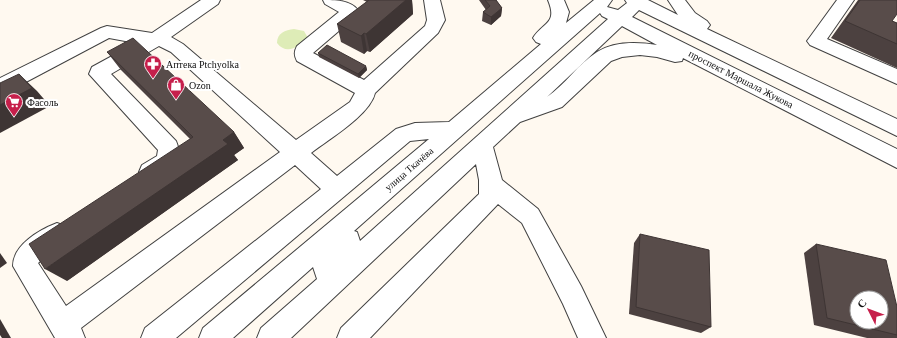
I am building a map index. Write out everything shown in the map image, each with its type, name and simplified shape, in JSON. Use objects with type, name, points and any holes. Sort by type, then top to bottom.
[{"type":"street","points":[[135,182],[161,166],[168,159],[170,152],[168,146],[99,74],[99,72],[155,40],[212,0]]},
{"type":"street","points":[[331,0],[349,10],[348,14],[308,47],[304,52],[304,56],[368,82]]},
{"type":"street","points":[[72,224],[34,250],[25,259],[25,266],[69,335],[295,152],[357,107],[364,98],[368,82],[432,29],[436,20],[432,0]]},
{"type":"street","points":[[488,100],[501,75],[559,22],[561,17],[561,8],[556,0]]},
{"type":"street","points":[[676,0],[689,17],[753,50],[781,72]]},
{"type":"street","points":[[846,0],[816,41],[897,78]]},
{"type":"street","points":[[271,338],[512,118],[637,1],[897,128]]},
{"type":"street","name":"улица Ткачёва","points":[[213,338],[523,70],[595,2]]},
{"type":"street","name":"проспект Маршала Жукова","points":[[595,2],[620,18],[897,159]]},
{"type":"street","points":[[0,87],[107,32],[170,44],[177,48],[337,189]]},
{"type":"street","points":[[512,118],[555,102],[604,56],[612,52],[625,49],[647,49],[663,52],[681,58],[738,88],[771,94]]},
{"type":"street","points":[[351,338],[489,200],[492,193],[491,184],[475,152],[482,129],[539,78],[538,72],[533,70],[523,70]]},
{"type":"street","points":[[853,136],[856,126],[860,123],[868,124],[897,137]]},
{"type":"street","points":[[155,338],[409,132],[454,130]]},
{"type":"street","points":[[339,276],[326,270],[325,264],[327,258],[404,191],[420,160]]},
{"type":"street","points":[[491,184],[530,216],[572,295],[592,338]]},
{"type":"green space","points":[[294,29],[304,31],[308,38],[297,47],[285,49],[281,47],[277,43],[280,34]]},
{"type":"building","points":[[369,0],[406,0],[366,34],[364,33],[361,36],[337,24]]},
{"type":"building","points":[[485,0],[496,0],[502,8],[491,17],[483,12],[490,6]]},
{"type":"building","points":[[860,0],[897,0],[897,14],[892,21],[897,23],[897,44],[845,21]]},
{"type":"building","points":[[133,38],[234,132],[223,140],[228,144],[45,269],[29,244],[193,137],[107,52]]},
{"type":"building","points":[[327,45],[366,66],[358,74],[318,53]]},
{"type":"building","points":[[19,74],[32,88],[0,105],[0,83]]},
{"type":"building","points":[[640,234],[709,250],[711,327],[636,307]]},
{"type":"building","points":[[816,244],[886,260],[897,307],[897,335],[876,330],[889,330],[889,290],[849,290],[849,323],[827,318]]},
{"type":"place","name":"Аптека Ptchyolka","points":[[153,79]]},
{"type":"place","name":"Ozon","points":[[176,100]]},
{"type":"place","name":"Фасоль","points":[[14,117]]}]
